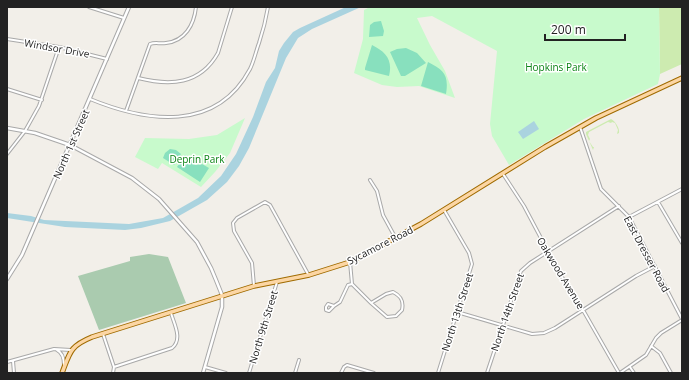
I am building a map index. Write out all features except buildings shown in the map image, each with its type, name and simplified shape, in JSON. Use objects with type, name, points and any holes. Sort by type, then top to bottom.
[{"type":"main road","name":"Sycamore Road","points":[[71,350],[86,339],[222,295],[254,286],[309,275],[350,262],[396,238],[444,210],[529,156],[580,127],[612,110],[682,78]]},
{"type":"main road","points":[[63,371],[71,350]]},
{"type":"street","points":[[89,7],[125,18]]},
{"type":"street","name":"North 1st Street","points":[[7,278],[21,258],[35,227],[129,7]]},
{"type":"street","points":[[126,112],[151,44],[169,42],[179,38],[187,32],[193,21],[196,7]]},
{"type":"street","points":[[138,78],[155,82],[174,82],[191,78],[204,70],[218,54],[232,7]]},
{"type":"street","points":[[90,99],[126,112],[155,117],[185,116],[207,110],[226,98],[238,87],[251,66],[264,26],[268,7]]},
{"type":"street","name":"Windsor Drive","points":[[7,39],[59,47],[107,59]]},
{"type":"street","points":[[7,154],[25,131],[42,100],[59,47]]},
{"type":"street","points":[[7,89],[42,100]]},
{"type":"street","name":"East Dresser Road","points":[[580,127],[601,189],[629,217],[682,319]]},
{"type":"street","points":[[7,128],[25,131],[70,145],[137,181],[169,210],[197,242],[204,253],[222,295],[222,307],[219,321],[203,373]]},
{"type":"street","name":"Oakwood Avenue","points":[[503,173],[524,206],[560,274],[583,310],[619,373]]},
{"type":"street","points":[[370,180],[377,191],[383,215],[396,238]]},
{"type":"street","points":[[629,217],[682,189]]},
{"type":"street","points":[[254,286],[252,263],[234,231],[234,223],[237,218],[265,202],[270,205],[309,275]]},
{"type":"street","points":[[658,202],[682,243]]},
{"type":"street","name":"North 14th Street","points":[[486,373],[521,271],[530,263],[619,206]]},
{"type":"street","name":"North 13th Street","points":[[438,373],[472,268],[472,261],[469,253],[444,210]]},
{"type":"street","points":[[350,262],[352,284],[371,303],[383,314],[389,317],[394,317],[399,314],[403,306],[401,298],[397,294],[391,292],[371,303]]},
{"type":"street","points":[[457,312],[527,333],[542,334],[654,266]]},
{"type":"street","name":"North 9th Street","points":[[249,373],[277,281]]},
{"type":"street","points":[[334,306],[340,302],[348,285],[352,284]]},
{"type":"street","points":[[114,367],[172,348],[178,337],[171,312]]},
{"type":"street","points":[[619,373],[644,357],[661,333],[682,319]]},
{"type":"street","points":[[103,333],[114,367],[112,373]]},
{"type":"street","points":[[652,346],[660,353],[671,373]]},
{"type":"street","points":[[56,349],[62,356],[63,371]]},
{"type":"street","points":[[7,362],[56,349],[71,350]]},
{"type":"street","points":[[295,373],[299,360]]},
{"type":"street","points":[[13,361],[14,373]]},
{"type":"street","points":[[341,373],[345,366],[352,366],[374,373]]},
{"type":"street","points":[[205,367],[226,373]]},
{"type":"street","points":[[630,367],[634,373]]},
{"type":"green space","name":"Hopkins Park","points":[[370,7],[659,7],[660,74],[658,84],[584,119],[509,165],[492,136],[490,124],[497,51],[432,16],[417,18],[445,71],[455,98],[419,86],[397,87],[382,85],[354,73],[363,39],[364,10]]},
{"type":"green space","points":[[659,7],[682,7],[682,64],[660,74]]},
{"type":"green space","points":[[381,21],[384,31],[383,36],[369,37],[370,25],[374,22]]},
{"type":"green space","points":[[372,45],[387,57],[390,65],[389,76],[365,70]]},
{"type":"green space","points":[[406,48],[417,53],[426,63],[405,76],[401,76],[390,52],[397,49]]},
{"type":"green space","points":[[428,62],[444,74],[447,82],[446,94],[421,86]]},
{"type":"green space","name":"Deprin Park","points":[[245,118],[230,153],[201,187],[162,163],[158,169],[135,157],[145,138],[189,139],[217,135]]},
{"type":"green space","points":[[611,119],[616,123],[619,133],[617,134],[618,130],[615,123],[608,122],[589,132],[589,141],[586,132]]},
{"type":"green space","points":[[170,149],[176,150],[181,154],[174,165],[163,158],[165,153]]},
{"type":"green space","points":[[185,155],[192,160],[195,165],[202,164],[209,168],[200,182],[177,167]]},
{"type":"green space","points":[[149,254],[168,257],[186,303],[99,330],[78,276],[130,261],[130,257]]},
{"type":"water","points":[[346,7],[361,7],[312,29],[298,38],[286,58],[249,148],[239,166],[227,182],[207,200],[170,221],[125,230],[65,227],[7,218],[7,213],[31,216],[44,220],[129,224],[163,218],[198,198],[221,176],[236,154],[253,117],[266,82],[275,68],[279,51],[284,43],[293,32]]},
{"type":"water","points":[[534,121],[539,129],[523,139],[518,132]]}]
